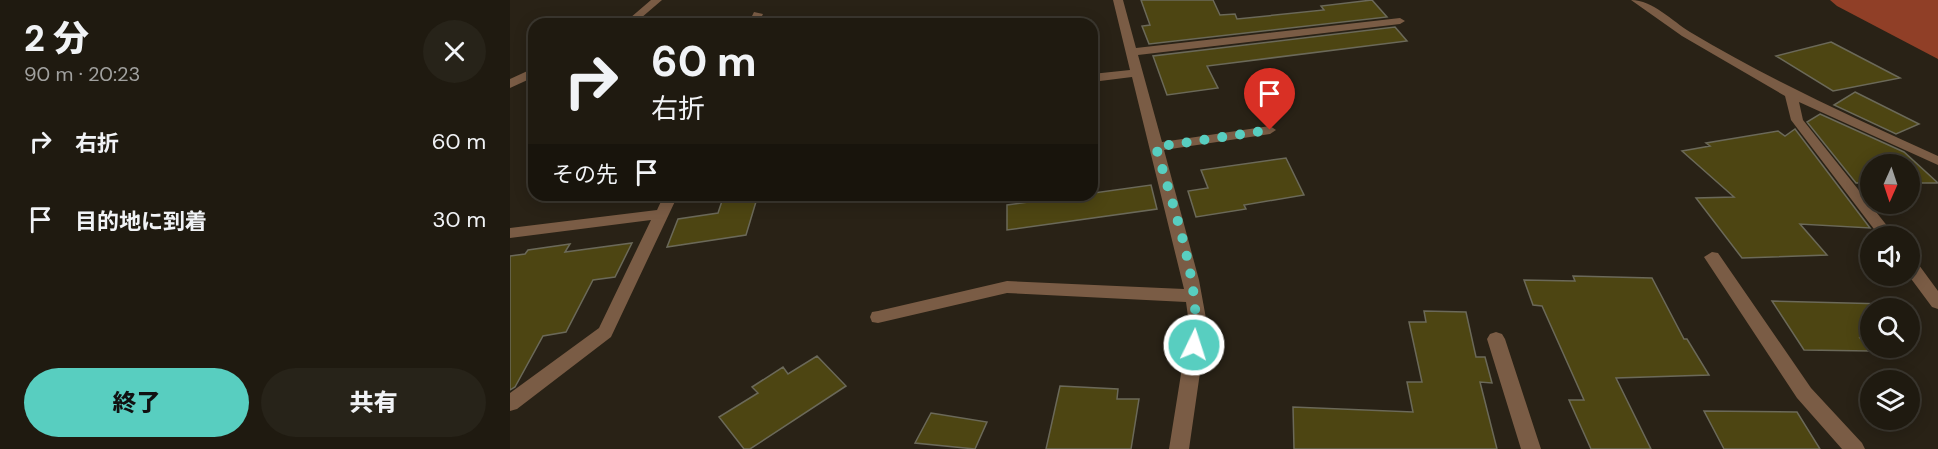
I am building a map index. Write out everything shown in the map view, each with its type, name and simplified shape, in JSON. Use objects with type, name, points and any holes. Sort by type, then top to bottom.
[{"type":"street","points":[[635,18],[657,0]]},
{"type":"street","points":[[1118,0],[1138,73],[1198,324],[1179,449]]},
{"type":"street","points":[[1636,0],[1686,34],[1791,94],[1938,161]]},
{"type":"street","points":[[1132,52],[1400,21]]},
{"type":"street","points":[[1098,77],[1138,73]]},
{"type":"street","points":[[510,84],[528,75]]},
{"type":"street","points":[[1791,94],[1797,120],[1879,226]]},
{"type":"street","points":[[1156,147],[1270,130]]},
{"type":"street","points":[[510,403],[605,332],[668,201]]},
{"type":"street","points":[[510,234],[662,214]]},
{"type":"street","points":[[1712,257],[1804,393],[1855,449]]},
{"type":"street","points":[[1920,279],[1938,303]]},
{"type":"street","points":[[878,317],[1007,287],[1193,296]]},
{"type":"street","points":[[1496,339],[1532,449]]},
{"type":"shaded area","points":[[1830,0],[1938,0],[1938,59],[1837,6]]},
{"type":"building","points":[[1141,0],[1213,0],[1220,15],[1235,14],[1237,19],[1324,10],[1321,6],[1372,0],[1387,17],[1149,44],[1142,26],[1150,25]]},
{"type":"building","points":[[1395,27],[1407,41],[1207,66],[1218,88],[1167,95],[1153,56]]},
{"type":"building","points":[[1831,42],[1900,78],[1833,91],[1776,56]]},
{"type":"building","points":[[1855,92],[1919,124],[1896,134],[1834,105]]},
{"type":"building","points":[[1820,114],[1906,154],[1860,154],[1860,183],[1856,183],[1807,122]]},
{"type":"building","points":[[1795,129],[1868,226],[1800,224],[1827,255],[1742,258],[1696,198],[1734,197],[1682,151],[1710,146],[1706,143],[1778,131],[1785,136]]},
{"type":"building","points":[[1286,158],[1304,195],[1244,205],[1246,209],[1196,217],[1188,191],[1208,188],[1201,170]]},
{"type":"building","points":[[1920,167],[1938,183],[1920,183]]},
{"type":"building","points":[[1151,185],[1157,209],[1007,230],[1007,205],[1036,201],[1098,201],[1098,192]]},
{"type":"building","points":[[722,201],[756,201],[746,235],[667,247],[678,219],[718,213]]},
{"type":"building","points":[[632,243],[615,277],[593,280],[566,332],[543,336],[515,387],[510,390],[510,256],[525,254],[528,250],[570,244],[565,252]]},
{"type":"building","points":[[1573,276],[1652,278],[1684,339],[1687,339],[1709,375],[1616,378],[1651,449],[1591,449],[1569,400],[1584,400],[1542,306],[1533,305],[1524,280],[1575,281]]},
{"type":"building","points":[[1772,301],[1860,303],[1860,351],[1804,350]]},
{"type":"building","points":[[1424,311],[1466,312],[1476,357],[1485,357],[1492,383],[1480,382],[1497,449],[1294,449],[1293,407],[1413,412],[1407,382],[1422,382],[1409,322],[1426,322]]},
{"type":"building","points":[[817,356],[846,386],[750,449],[744,449],[719,417],[758,393],[752,387],[783,367],[788,374]]},
{"type":"building","points":[[1060,386],[1118,389],[1117,399],[1139,399],[1131,449],[1046,449]]},
{"type":"building","points":[[1704,411],[1797,412],[1820,449],[1724,449]]},
{"type":"building","points":[[931,413],[987,422],[975,449],[915,443]]},
{"type":"route","points":[[1194,345],[1198,324],[1191,280],[1156,147],[1270,130]]}]
